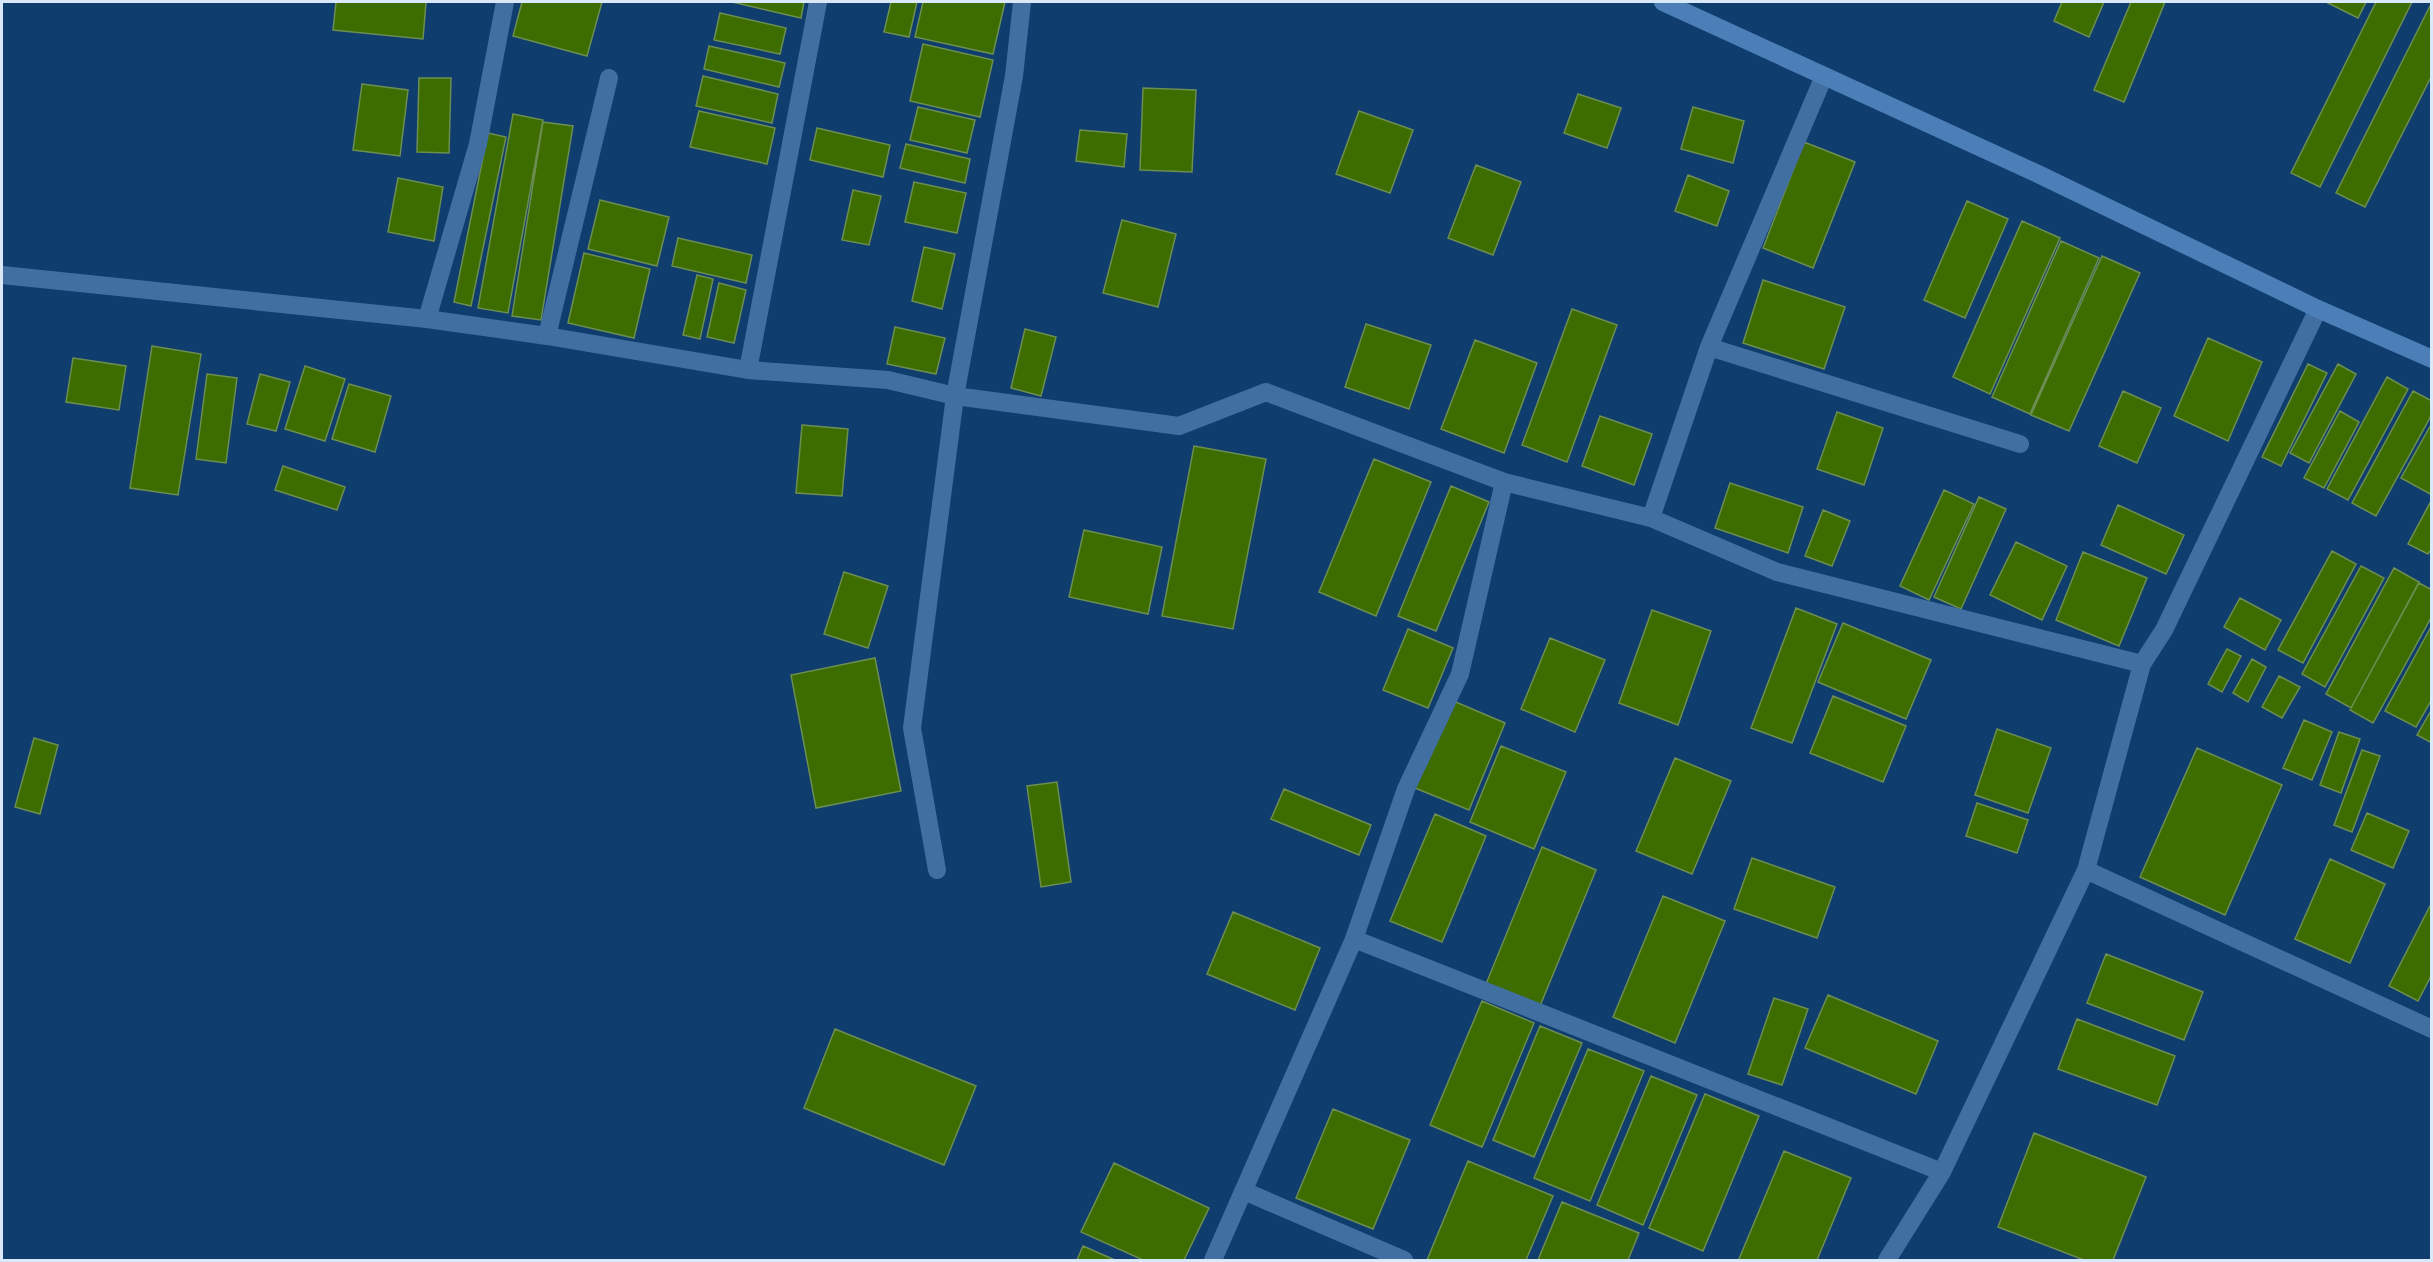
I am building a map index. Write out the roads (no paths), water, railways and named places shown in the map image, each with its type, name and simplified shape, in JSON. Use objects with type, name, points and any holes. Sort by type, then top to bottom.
[{"type":"main road","points":[[1663,2],[2038,174],[2318,309],[2432,359]]},
{"type":"street","points":[[427,319],[478,144],[505,2]]},
{"type":"street","points":[[748,370],[818,2]]},
{"type":"street","points":[[937,870],[912,728],[955,396],[1014,76],[1022,2]]},
{"type":"street","points":[[1651,518],[1709,347],[1824,76]]},
{"type":"street","points":[[547,336],[609,78]]},
{"type":"street","points":[[2,275],[427,319],[547,336],[748,370],[888,380],[955,396],[1179,426],[1266,392],[1504,482],[1651,518],[1777,572],[2142,664]]},
{"type":"street","points":[[1887,1260],[1942,1172],[2086,870],[2142,664],[2164,630],[2318,309]]},
{"type":"street","points":[[1709,347],[2020,444]]},
{"type":"street","points":[[1213,1260],[1354,939],[1406,789],[1460,674],[1504,482]]},
{"type":"street","points":[[2086,870],[2432,1029]]},
{"type":"street","points":[[1354,939],[1942,1172]]},
{"type":"street","points":[[1244,1191],[1404,1260]]}]
